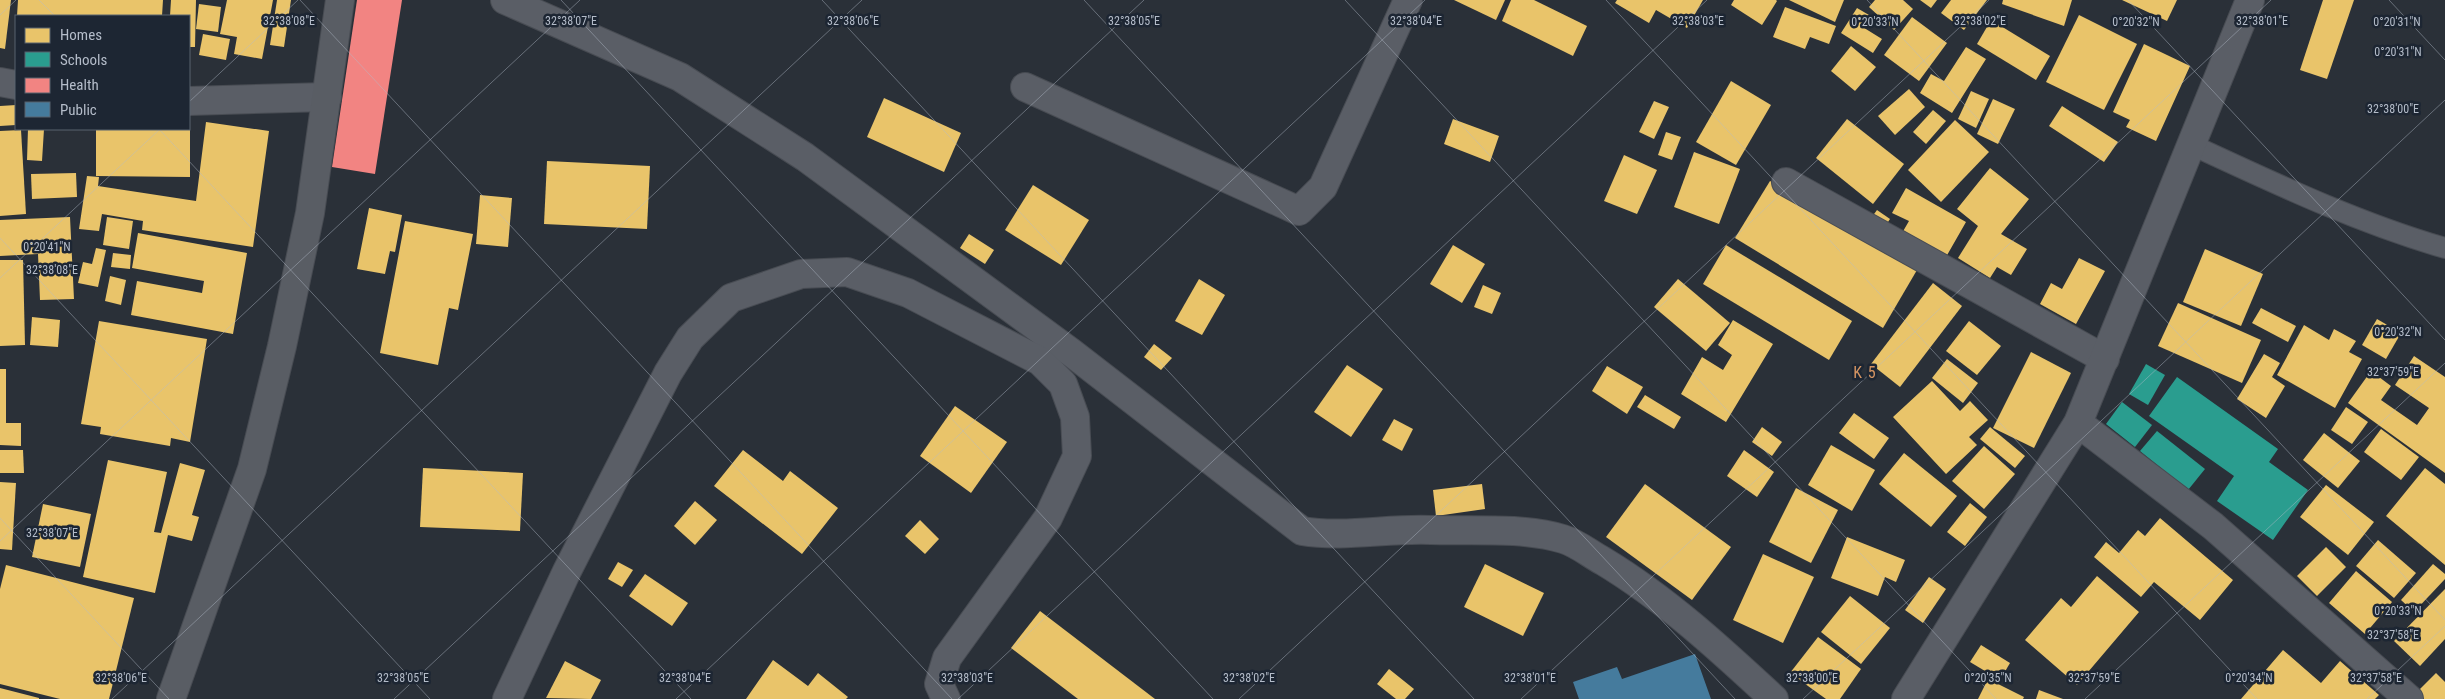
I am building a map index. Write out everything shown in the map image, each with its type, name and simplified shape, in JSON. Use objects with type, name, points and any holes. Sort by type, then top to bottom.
[{"type":"street","points":[[171,699],[252,469],[282,346],[310,213],[340,0]]},
{"type":"street","points":[[505,0],[680,77],[805,157],[1072,353],[1302,531],[1317,534],[1403,528],[1530,533],[1565,540],[1626,576],[1670,608],[1714,643],[1774,699]]},
{"type":"street","points":[[1025,87],[1299,211],[1323,187],[1408,0]]},
{"type":"street","points":[[1906,699],[2078,423],[2250,0]]},
{"type":"street","points":[[0,82],[15,85]]},
{"type":"street","points":[[190,101],[327,96]]},
{"type":"street","points":[[1786,182],[2105,359]]},
{"type":"street","points":[[507,699],[580,545],[668,373],[690,338],[731,298],[801,274],[847,272],[908,293],[1040,361],[1064,384],[1075,417],[1077,456],[1048,518],[947,658],[939,684],[946,699]]},
{"type":"street","points":[[2078,423],[2213,526],[2409,699]]},
{"type":"lane","points":[[2192,145],[2274,183],[2360,218],[2445,248]]},
{"type":"building: Homes","points":[[0,0],[11,0],[5,49],[0,48]]},
{"type":"building: Homes","points":[[18,0],[163,0],[162,15],[17,15]]},
{"type":"building: Homes","points":[[171,0],[196,0],[195,47],[190,47],[190,15],[170,15]]},
{"type":"building: Homes","points":[[227,0],[273,0],[262,59],[234,54],[237,37],[220,34]]},
{"type":"building: Homes","points":[[277,0],[291,0],[284,47],[270,45]]},
{"type":"building: Homes","points":[[1454,0],[1505,0],[1496,20]]},
{"type":"building: Homes","points":[[1511,0],[1534,0],[1587,26],[1573,56],[1502,21]]},
{"type":"building: Homes","points":[[1617,0],[1703,0],[1687,28],[1656,10],[1649,23],[1615,3]]},
{"type":"building: Homes","points":[[1734,0],[1777,1],[1762,25],[1731,5]]},
{"type":"building: Homes","points":[[1789,0],[1844,0],[1835,22]]},
{"type":"building: Homes","points":[[1875,0],[1903,0],[1913,9],[1894,30],[1869,7]]},
{"type":"building: Homes","points":[[1920,0],[1937,0],[1931,8]]},
{"type":"building: Homes","points":[[1951,0],[1987,0],[1964,30],[1941,13]]},
{"type":"building: Homes","points":[[2003,0],[2072,0],[2064,26],[2002,4]]},
{"type":"building: Homes","points":[[2122,0],[2177,0],[2167,21]]},
{"type":"building: Homes","points":[[2323,0],[2354,0],[2327,79],[2300,70]]},
{"type":"building: Homes","points":[[199,4],[221,7],[218,32],[196,29]]},
{"type":"building: Homes","points":[[1785,7],[1836,26],[1829,44],[1810,37],[1805,49],[1773,37]]},
{"type":"building: Homes","points":[[1857,8],[1869,15],[1861,26],[1882,39],[1873,53],[1841,33]]},
{"type":"building: Homes","points":[[2079,15],[2137,44],[2104,110],[2046,82]]},
{"type":"building: Homes","points":[[1912,17],[1947,43],[1919,81],[1884,55]]},
{"type":"building: Homes","points":[[1991,20],[2050,56],[2036,80],[1977,44]]},
{"type":"building: Homes","points":[[203,34],[230,39],[226,60],[199,55]]},
{"type":"building: Homes","points":[[2144,44],[2190,66],[2156,141],[2126,127],[2130,120],[2113,112]]},
{"type":"building: Homes","points":[[1851,46],[1876,67],[1855,91],[1831,71]]},
{"type":"building: Homes","points":[[1966,47],[1986,59],[1952,113],[1920,93],[1931,74],[1944,81]]},
{"type":"building: Homes","points":[[1731,81],[1771,105],[1736,165],[1696,142]]},
{"type":"building: Homes","points":[[1909,89],[1925,107],[1895,135],[1878,116]]},
{"type":"building: Homes","points":[[1971,91],[1989,99],[1976,128],[1958,119]]},
{"type":"building: Homes","points":[[884,98],[961,133],[944,172],[867,137]]},
{"type":"building: Homes","points":[[1993,99],[2015,109],[1998,144],[1977,134]]},
{"type":"building: Homes","points":[[1654,101],[1669,107],[1654,139],[1639,132]]},
{"type":"building: Homes","points":[[15,105],[15,125],[0,126],[0,106]]},
{"type":"building: Homes","points":[[2062,106],[2118,142],[2104,162],[2049,126]]},
{"type":"building: Homes","points":[[1933,110],[1946,121],[1926,144],[1913,132]]},
{"type":"building: Homes","points":[[1453,119],[1499,136],[1490,162],[1444,144]]},
{"type":"building: Homes","points":[[1847,119],[1904,164],[1873,204],[1816,158]]},
{"type":"building: Homes","points":[[1955,120],[1989,152],[1941,202],[1908,170]]},
{"type":"building: Homes","points":[[206,122],[269,131],[253,247],[142,230],[143,221],[102,214],[99,231],[79,229],[87,176],[99,177],[98,186],[196,201]]},
{"type":"building: Homes","points":[[21,130],[26,214],[0,216],[0,131]]},
{"type":"building: Homes","points":[[28,130],[44,130],[42,161],[27,160]]},
{"type":"building: Homes","points":[[96,130],[190,130],[190,177],[96,176]]},
{"type":"building: Homes","points":[[1666,132],[1681,137],[1672,160],[1658,155]]},
{"type":"building: Homes","points":[[1694,152],[1740,169],[1719,224],[1674,207]]},
{"type":"building: Homes","points":[[1624,155],[1657,170],[1637,214],[1604,201]]},
{"type":"building: Homes","points":[[547,161],[650,166],[647,229],[544,224]]},
{"type":"building: Homes","points":[[1990,168],[2029,199],[2001,234],[2027,249],[2011,275],[1997,267],[1990,278],[1958,258],[1978,226],[1957,209]]},
{"type":"building: Homes","points":[[76,173],[77,197],[32,199],[31,174]]},
{"type":"building: Homes","points":[[1770,181],[1917,270],[1883,328],[1735,238]]},
{"type":"building: Homes","points":[[1033,185],[1089,220],[1061,265],[1005,230]]},
{"type":"building: Homes","points":[[1906,188],[1966,222],[1942,264],[1898,240],[1909,221],[1892,213]]},
{"type":"building: Homes","points":[[480,195],[512,198],[508,247],[476,244]]},
{"type":"building: Homes","points":[[369,208],[402,215],[395,252],[390,251],[385,274],[357,269]]},
{"type":"building: Homes","points":[[1877,210],[1890,219],[1882,231],[1869,221]]},
{"type":"building: Homes","points":[[70,217],[74,299],[40,300],[38,254],[0,256],[0,220]]},
{"type":"building: Homes","points":[[107,217],[133,221],[129,249],[103,245]]},
{"type":"building: Homes","points":[[405,221],[473,234],[458,310],[449,308],[438,365],[380,353]]},
{"type":"building: Homes","points":[[138,233],[247,253],[233,334],[131,315],[137,281],[202,293],[204,281],[132,268]]},
{"type":"building: Homes","points":[[969,234],[994,250],[985,264],[960,248]]},
{"type":"building: Homes","points":[[1453,245],[1485,264],[1462,303],[1430,284]]},
{"type":"building: Homes","points":[[1726,245],[1852,321],[1829,360],[1703,284]]},
{"type":"building: Homes","points":[[96,248],[106,250],[98,287],[78,283],[83,262],[92,264]]},
{"type":"building: Homes","points":[[2205,249],[2263,274],[2241,326],[2183,302]]},
{"type":"building: Homes","points":[[113,253],[131,255],[130,269],[111,267]]},
{"type":"building: Homes","points":[[2079,258],[2105,271],[2076,324],[2040,304],[2051,283],[2062,289]]},
{"type":"building: Homes","points":[[0,260],[23,260],[25,345],[0,346]]},
{"type":"building: Homes","points":[[110,276],[126,280],[121,305],[105,301]]},
{"type":"building: Homes","points":[[1199,279],[1225,295],[1202,335],[1175,321]]},
{"type":"building: Homes","points":[[1678,279],[1730,323],[1706,351],[1654,307]]},
{"type":"building: Homes","points":[[1933,283],[1962,306],[1900,387],[1871,364]]},
{"type":"building: Homes","points":[[1483,285],[1501,293],[1492,314],[1474,307]]},
{"type":"building: Homes","points":[[2178,303],[2261,340],[2242,383],[2158,346]]},
{"type":"building: Homes","points":[[2261,308],[2296,326],[2288,342],[2252,323]]},
{"type":"building: Homes","points":[[32,317],[60,320],[58,347],[30,345]]},
{"type":"building: Homes","points":[[2377,319],[2401,333],[2386,359],[2362,345]]},
{"type":"building: Homes","points":[[1733,320],[1773,344],[1726,422],[1681,394],[1702,357],[1723,370],[1732,355],[1718,345]]},
{"type":"building: Homes","points":[[99,321],[207,339],[190,442],[171,438],[170,446],[100,434],[101,427],[81,424]]},
{"type":"building: Homes","points":[[1969,321],[2001,346],[1977,375],[1946,351]]},
{"type":"building: Homes","points":[[2304,325],[2329,340],[2334,329],[2356,341],[2349,352],[2362,359],[2335,408],[2277,375]]},
{"type":"building: Homes","points":[[1154,344],[1172,358],[1161,370],[1144,357]]},
{"type":"building: Homes","points":[[2031,352],[2071,373],[2034,448],[1993,428]]},
{"type":"building: Homes","points":[[2264,354],[2280,363],[2272,377],[2285,386],[2266,418],[2237,399]]},
{"type":"building: Homes","points":[[2414,356],[2445,377],[2445,473],[2348,403],[2371,371],[2391,386],[2381,400],[2417,425],[2429,408],[2395,385]]},
{"type":"building: Homes","points":[[1947,359],[1978,383],[1963,403],[1932,378]]},
{"type":"building: Homes","points":[[1347,365],[1383,389],[1351,437],[1314,412]]},
{"type":"building: Homes","points":[[1607,366],[1643,387],[1627,414],[1592,391]]},
{"type":"building: Homes","points":[[0,369],[6,369],[6,423],[21,423],[21,446],[0,445]]},
{"type":"building: Homes","points":[[1932,381],[1960,411],[1970,401],[1988,420],[1969,437],[1977,445],[1946,474],[1893,417]]},
{"type":"building: Homes","points":[[1645,395],[1681,417],[1674,429],[1637,407]]},
{"type":"building: Homes","points":[[955,406],[1007,442],[971,493],[920,456]]},
{"type":"building: Homes","points":[[2346,407],[2368,422],[2352,444],[2331,430]]},
{"type":"building: Homes","points":[[1854,413],[1889,438],[1874,459],[1839,433]]},
{"type":"building: Homes","points":[[1394,419],[1413,429],[1402,451],[1382,440]]},
{"type":"building: Homes","points":[[1762,427],[1782,442],[1772,456],[1752,442]]},
{"type":"building: Homes","points":[[1990,427],[2025,456],[2015,468],[1980,439]]},
{"type":"building: Homes","points":[[2381,429],[2419,457],[2401,480],[2364,452]]},
{"type":"building: Homes","points":[[2324,433],[2360,461],[2338,488],[2303,460]]},
{"type":"building: Homes","points":[[1831,445],[1875,470],[1852,511],[1808,485]]},
{"type":"building: Homes","points":[[1984,446],[2015,474],[1984,509],[1952,481]]},
{"type":"building: Homes","points":[[0,450],[23,450],[24,473],[0,473]]},
{"type":"building: Homes","points":[[743,450],[783,481],[790,471],[838,508],[802,554],[714,486]]},
{"type":"building: Homes","points":[[1744,450],[1774,472],[1757,497],[1727,476]]},
{"type":"building: Homes","points":[[1904,453],[1957,496],[1931,527],[1879,484]]},
{"type":"building: Homes","points":[[108,460],[167,472],[154,532],[161,533],[180,463],[205,470],[192,515],[199,517],[192,541],[168,535],[155,593],[83,577]]},
{"type":"building: Homes","points":[[423,468],[523,473],[520,531],[420,527]]},
{"type":"building: Homes","points":[[2425,468],[2445,484],[2445,565],[2386,516]]},
{"type":"building: Homes","points":[[0,482],[16,483],[12,550],[0,549]]},
{"type":"building: Homes","points":[[1482,484],[1485,509],[1436,516],[1433,490]]},
{"type":"building: Homes","points":[[1645,484],[1731,547],[1692,600],[1606,537]]},
{"type":"building: Homes","points":[[2326,485],[2374,522],[2348,555],[2300,517]]},
{"type":"building: Homes","points":[[1796,488],[1838,510],[1811,563],[1769,542]]},
{"type":"building: Homes","points":[[695,501],[717,520],[695,545],[674,526]]},
{"type":"building: Homes","points":[[1970,503],[1987,517],[1965,546],[1947,532]]},
{"type":"building: Homes","points":[[43,504],[91,514],[80,567],[32,557]]},
{"type":"building: Homes","points":[[2160,518],[2233,580],[2200,620],[2154,582],[2141,597],[2094,557],[2106,542],[2119,553],[2138,530],[2145,536]]},
{"type":"building: Homes","points":[[920,520],[939,539],[925,554],[905,536]]},
{"type":"building: Homes","points":[[1847,537],[1905,560],[1896,582],[1885,577],[1878,596],[1831,578]]},
{"type":"building: Homes","points":[[2378,540],[2416,573],[2394,598],[2356,566]]},
{"type":"building: Homes","points":[[2326,547],[2346,567],[2317,596],[2297,576]]},
{"type":"building: Homes","points":[[1763,554],[1814,577],[1783,643],[1733,620]]},
{"type":"building: Homes","points":[[618,562],[633,570],[622,587],[608,579]]},
{"type":"building: Homes","points":[[1485,564],[1544,593],[1523,636],[1464,607]]},
{"type":"building: Homes","points":[[2433,564],[2445,574],[2445,579],[2414,612],[2401,600]]},
{"type":"building: Homes","points":[[6,565],[134,598],[109,699],[60,699],[0,684],[0,589]]},
{"type":"building: Homes","points":[[2356,571],[2392,602],[2365,634],[2329,603]]},
{"type":"building: Homes","points":[[645,574],[688,603],[672,626],[629,596]]},
{"type":"building: Homes","points":[[2097,576],[2139,612],[2077,685],[2025,640],[2061,598],[2071,607]]},
{"type":"building: Homes","points":[[1929,577],[1946,589],[1923,623],[1905,610]]},
{"type":"building: Homes","points":[[2445,589],[2445,639],[2420,666],[2394,641]]},
{"type":"building: Homes","points":[[1850,596],[1890,628],[1861,664],[1821,632]]},
{"type":"building: Homes","points":[[1040,611],[1155,699],[1078,699],[1011,648]]},
{"type":"building: Homes","points":[[1818,637],[1861,669],[1840,699],[1826,699],[1790,673]]},
{"type":"building: Homes","points":[[1981,645],[2010,663],[2000,680],[1970,662]]},
{"type":"building: Homes","points":[[2283,650],[2321,683],[2340,661],[2379,695],[2375,699],[2241,699]]},
{"type":"building: Homes","points":[[773,660],[808,686],[818,673],[848,697],[846,699],[746,699]]},
{"type":"building: Homes","points":[[565,661],[601,680],[591,699],[546,698]]},
{"type":"building: Homes","points":[[1389,669],[1414,689],[1405,699],[1396,699],[1377,684]]},
{"type":"building: Homes","points":[[2436,673],[2445,682],[2445,699],[2420,699],[2415,694]]},
{"type":"building: Homes","points":[[1988,679],[2024,697],[2023,699],[1978,699]]},
{"type":"building: Homes","points":[[0,688],[39,698],[39,699],[0,699]]},
{"type":"building: Homes","points":[[2039,690],[2063,699],[2036,699]]},
{"type":"building: Schools","points":[[2146,364],[2165,375],[2148,405],[2129,394]]},
{"type":"building: Schools","points":[[2177,377],[2278,449],[2269,462],[2308,490],[2273,540],[2217,501],[2234,476],[2149,416]]},
{"type":"building: Schools","points":[[2122,402],[2152,425],[2135,447],[2106,424]]},
{"type":"building: Schools","points":[[2157,431],[2205,469],[2188,490],[2140,451]]},
{"type":"building: Health","points":[[357,0],[402,0],[375,174],[332,167]]},
{"type":"building: Public","points":[[1695,654],[1711,699],[1579,699],[1573,682],[1617,667],[1622,679]]},
{"type":"district","name":"K 5","points":[[1865,372]]}]
